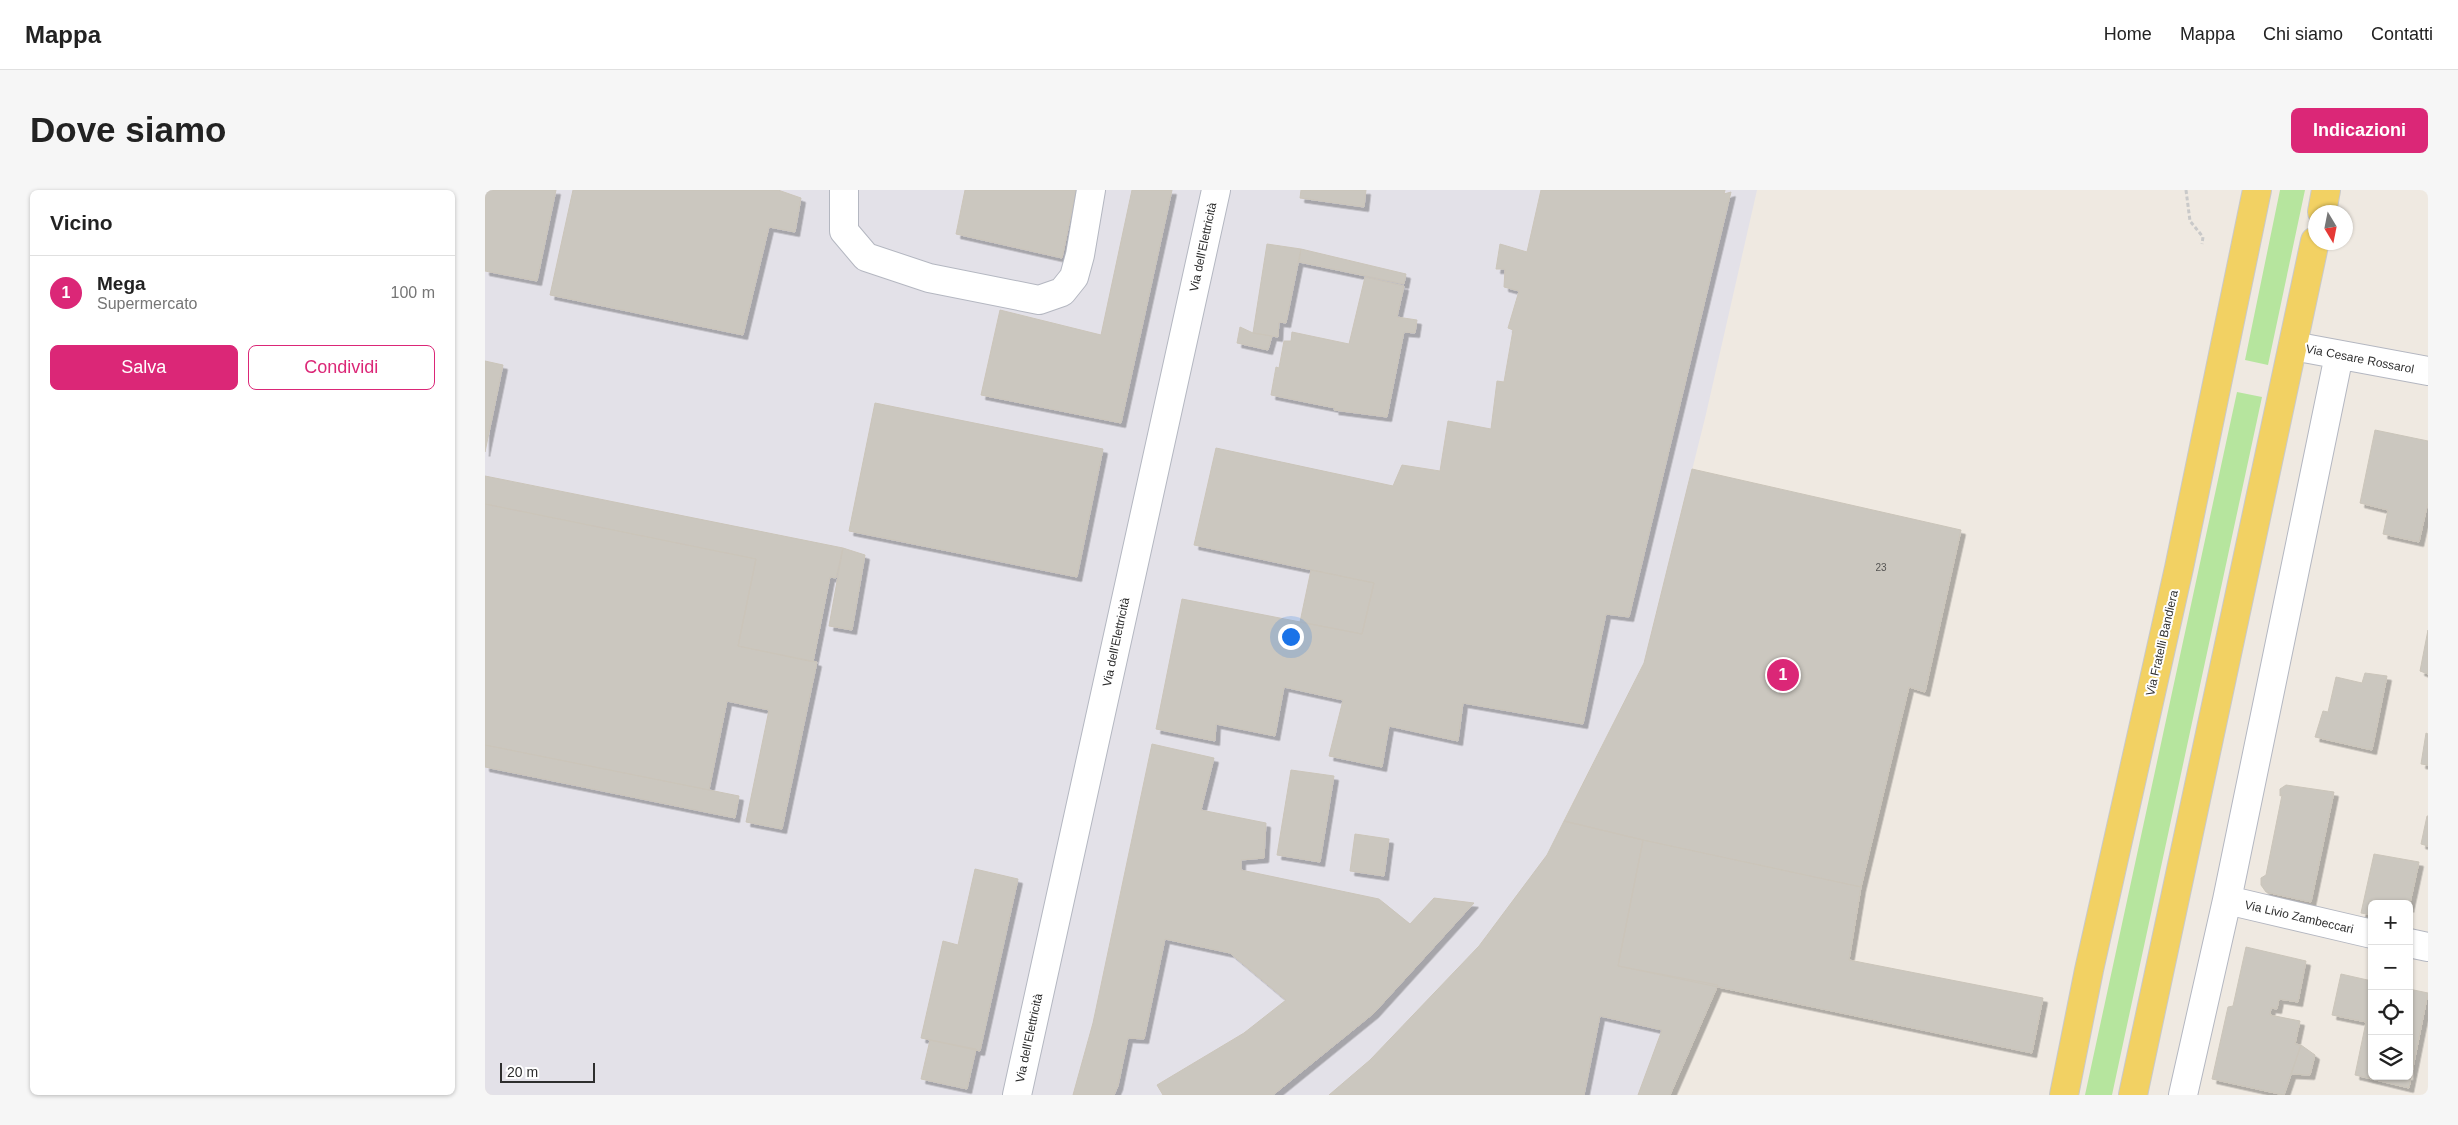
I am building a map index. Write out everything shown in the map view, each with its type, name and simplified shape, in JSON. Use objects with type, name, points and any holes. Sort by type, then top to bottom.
[{"type":"main road","name":"Via Fratelli Bandiera","points":[[2064,1095],[2089,970],[2179,568],[2257,190]]},
{"type":"main road","points":[[2323,205],[2326,190]]},
{"type":"main road","points":[[2133,1095],[2313,250]]},
{"type":"street","points":[[844,190],[844,231],[866,257],[929,278],[1039,300],[1062,292],[1074,277],[1080,255],[1091,190]]},
{"type":"street","name":"Via dell'Elettricità","points":[[1017,1095],[1216,190]]},
{"type":"street","name":"Via Cesare Rossarol","points":[[2293,346],[2427,368]]},
{"type":"street","points":[[2183,1095],[2227,900],[2339,355]]},
{"type":"street","name":"Via Livio Zambeccari","points":[[2227,900],[2368,933]]},
{"type":"street","points":[[2413,944],[2428,947]]},
{"type":"path","points":[[2186,190],[2190,221],[2203,237],[2201,244]]},
{"type":"shaded area","points":[[485,190],[1757,190],[1706,414],[1644,663],[1564,820],[1718,985],[1670,1095],[485,1095]]},
{"type":"green space","points":[[2280,190],[2305,190],[2268,365],[2245,360]]},
{"type":"green space","points":[[2237,392],[2262,397],[2112,1095],[2085,1095]]},
{"type":"building","points":[[485,190],[556,190],[537,281],[485,271]]},
{"type":"building","points":[[573,190],[778,190],[801,198],[795,232],[769,227],[743,335],[550,295]]},
{"type":"building","points":[[965,190],[1076,190],[1062,258],[956,234]]},
{"type":"building","points":[[1132,190],[1172,190],[1121,423],[981,395],[1000,310],[1101,335]]},
{"type":"building","points":[[1301,190],[1366,190],[1364,207],[1300,198]]},
{"type":"building","points":[[1541,190],[1725,190],[1724,194],[1731,192],[1629,617],[1606,614],[1583,724],[1463,703],[1458,741],[1389,726],[1382,767],[1329,756],[1343,700],[1284,687],[1275,736],[1216,724],[1215,741],[1156,729],[1182,599],[1362,634],[1374,583],[1194,545],[1216,448],[1393,486],[1402,465],[1440,471],[1448,421],[1491,429],[1497,381],[1504,382],[1513,330],[1508,328],[1519,291],[1504,287],[1505,269],[1496,269],[1500,244],[1527,252]]},
{"type":"building","points":[[1267,244],[1301,249],[1286,323],[1279,322],[1278,337],[1253,333]]},
{"type":"building","points":[[1301,249],[1406,274],[1404,284],[1299,262]]},
{"type":"building","points":[[1365,277],[1404,286],[1397,317],[1417,320],[1415,333],[1404,332],[1387,417],[1334,410],[1335,408],[1271,395],[1276,367],[1279,368],[1284,341],[1291,341],[1292,332],[1349,344]]},
{"type":"building","points":[[1240,327],[1253,333],[1272,336],[1268,350],[1237,343]]},
{"type":"building","points":[[485,361],[503,365],[485,452]]},
{"type":"building","points":[[875,403],[1103,449],[1077,577],[849,531]]},
{"type":"building","points":[[2375,430],[2428,441],[2428,502],[2419,542],[2383,534],[2388,510],[2360,503]]},
{"type":"building","points":[[1692,469],[1961,530],[1925,692],[1909,687],[1861,887],[1564,821],[1644,663]]},
{"type":"building","points":[[485,476],[843,548],[836,578],[830,577],[813,662],[738,646],[756,559],[485,504]]},
{"type":"building","points":[[485,504],[756,559],[738,646],[817,662],[782,829],[746,822],[769,710],[727,701],[709,790],[485,745]]},
{"type":"building","points":[[843,548],[865,555],[852,630],[829,626]]},
{"type":"building","points":[[1311,570],[1374,583],[1362,634],[1300,622]]},
{"type":"building","points":[[2428,630],[2428,674],[2420,671]]},
{"type":"building","points":[[2365,673],[2387,676],[2372,750],[2315,737],[2323,711],[2328,712],[2336,677],[2362,683]]},
{"type":"building","points":[[2426,733],[2428,734],[2428,765],[2421,764]]},
{"type":"building","points":[[1152,744],[1214,758],[1201,810],[1266,823],[1264,858],[1241,860],[1241,870],[1379,899],[1410,924],[1434,898],[1474,903],[1374,1013],[1273,1095],[1163,1095],[1157,1085],[1244,1033],[1286,1000],[1230,953],[1165,939],[1144,1039],[1128,1038],[1118,1086],[1114,1095],[1073,1095],[1093,1023]]},
{"type":"building","points":[[485,745],[739,796],[735,818],[485,767]]},
{"type":"building","points":[[1291,770],[1334,776],[1320,862],[1277,855]]},
{"type":"building","points":[[2286,785],[2334,792],[2311,902],[2266,892],[2261,885],[2261,878],[2266,875],[2282,795],[2280,796],[2280,789]]},
{"type":"building","points":[[2428,816],[2428,846],[2421,844]]},
{"type":"building","points":[[1564,821],[1643,840],[1618,966],[1718,985],[1670,1095],[1638,1095],[1662,1030],[1600,1016],[1584,1095],[1329,1095],[1370,1060],[1479,946],[1547,855]]},
{"type":"building","points":[[1355,834],[1389,839],[1384,876],[1350,871]]},
{"type":"building","points":[[1643,840],[1861,887],[1849,960],[2043,998],[2032,1053],[1618,966]]},
{"type":"building","points":[[2374,854],[2419,862],[2411,900],[2368,900],[2368,914],[2361,913]]},
{"type":"building","points":[[975,869],[1018,879],[980,1051],[921,1038],[943,941],[958,945]]},
{"type":"building","points":[[2246,947],[2306,961],[2298,1002],[2279,999],[2277,1009],[2271,1008],[2270,1015],[2300,1021],[2295,1044],[2301,1045],[2284,1095],[2212,1079],[2228,1007],[2233,1006]]},
{"type":"building","points":[[2341,974],[2368,980],[2368,1078],[2355,1075],[2366,1022],[2332,1015]]},
{"type":"building","points":[[2413,990],[2428,993],[2413,1068]]},
{"type":"building","points":[[930,1040],[976,1049],[967,1089],[921,1079]]},
{"type":"building","points":[[2301,1045],[2315,1055],[2310,1075],[2291,1074]]},
{"type":"building","points":[[2376,1080],[2411,1080],[2409,1088]]},
{"type":"place","name":"Mega","points":[[1783,675]]}]
